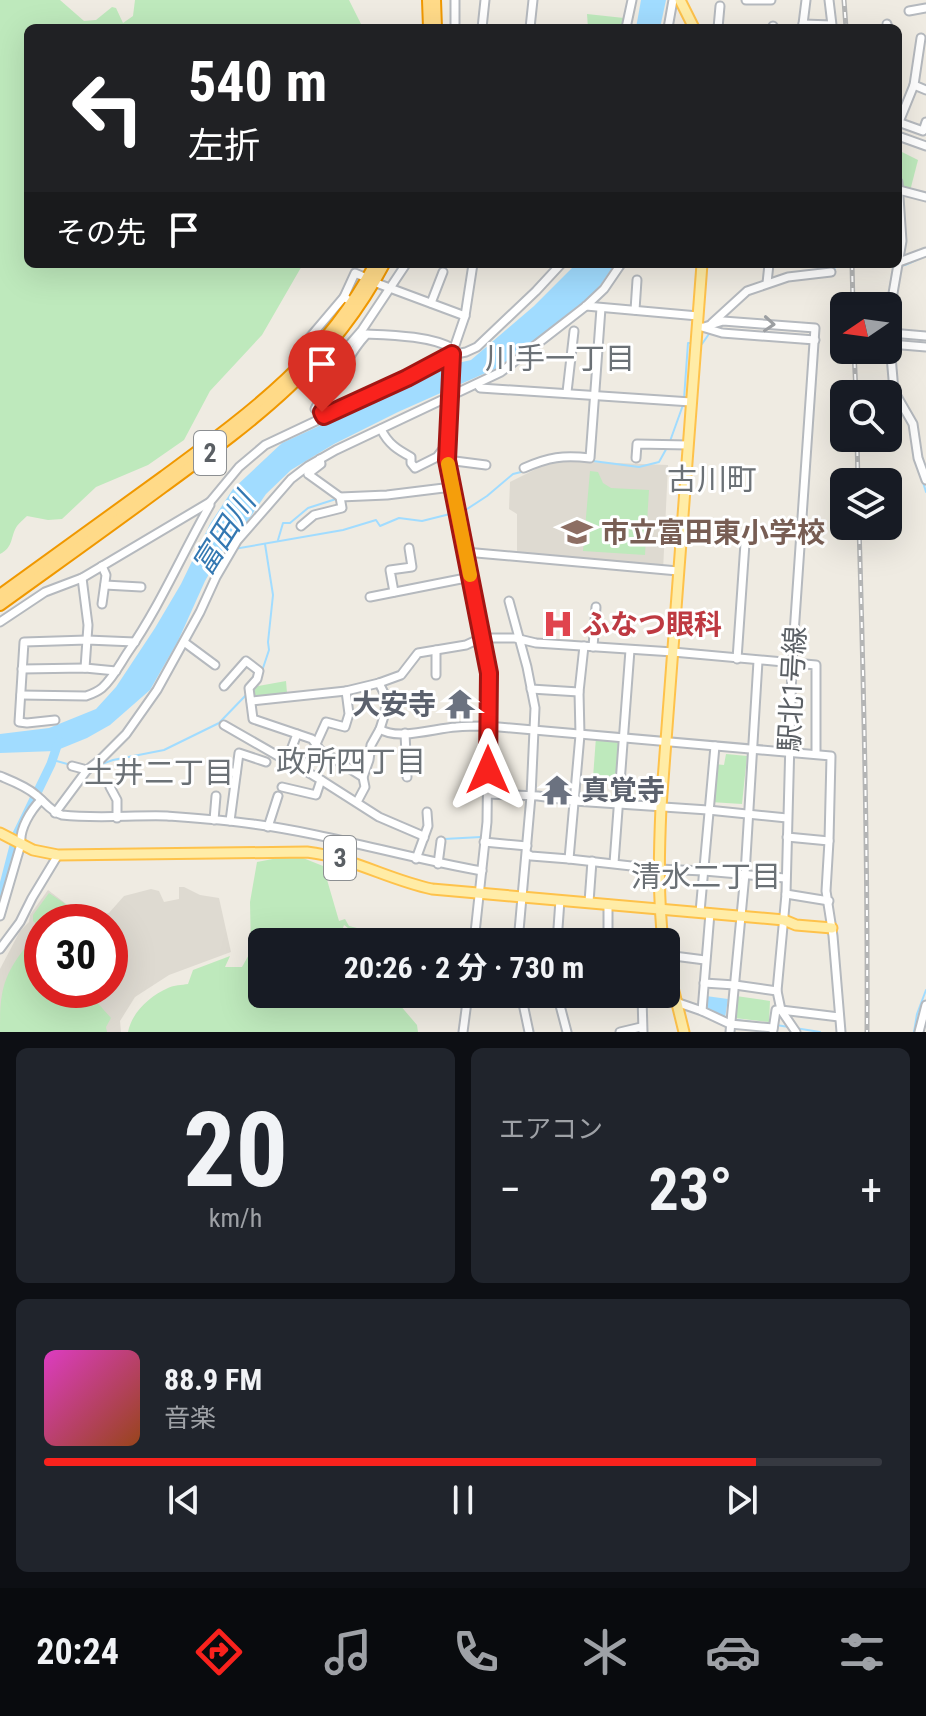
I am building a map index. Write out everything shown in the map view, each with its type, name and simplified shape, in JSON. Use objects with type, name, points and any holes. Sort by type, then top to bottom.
[{"type":"highway","points":[[428,0],[429,24]]},
{"type":"highway","points":[[435,0],[436,24]]},
{"type":"highway","name":"2","points":[[0,595],[224,433],[267,398],[327,337],[348,299],[372,268]]},
{"type":"highway","name":"2","points":[[0,605],[229,438],[282,395],[333,341],[360,306],[382,268]]},
{"type":"main road","points":[[680,0],[692,24]]},
{"type":"main road","points":[[661,928],[658,869],[661,807],[691,402],[702,324],[702,268]]},
{"type":"main road","name":"3","points":[[0,833],[33,850],[58,855],[281,852],[330,855],[420,886],[659,908]]},
{"type":"main road","points":[[659,908],[784,920],[796,925],[832,928]]},
{"type":"main road","points":[[678,1008],[684,1032]]},
{"type":"street","points":[[455,0],[455,24]]},
{"type":"street","points":[[482,24],[485,0]]},
{"type":"street","points":[[530,24],[533,0]]},
{"type":"street","points":[[627,24],[632,0]]},
{"type":"street","points":[[669,24],[673,0]]},
{"type":"street","points":[[746,0],[771,0]]},
{"type":"street","points":[[803,24],[806,0]]},
{"type":"street","points":[[829,0],[832,24]]},
{"type":"street","points":[[718,24],[720,6]]},
{"type":"street","points":[[909,11],[926,8]]},
{"type":"street","points":[[902,113],[914,85],[921,38]]},
{"type":"street","points":[[916,64],[926,68]]},
{"type":"street","points":[[914,85],[926,90]]},
{"type":"street","points":[[902,123],[923,131],[926,122]]},
{"type":"street","points":[[902,137],[926,146]]},
{"type":"street","points":[[902,191],[926,197]]},
{"type":"street","points":[[902,261],[926,252]]},
{"type":"street","points":[[340,372],[328,366],[362,330],[404,268]]},
{"type":"street","points":[[472,268],[465,316],[453,354],[447,460],[489,673],[488,794],[475,928]]},
{"type":"street","points":[[0,622],[45,592],[82,578],[210,502],[239,467],[265,445],[486,340],[557,268]]},
{"type":"street","points":[[55,813],[87,770],[126,734],[157,690],[237,541],[291,479],[320,459],[501,372],[586,306],[604,289],[618,268]]},
{"type":"street","points":[[767,283],[769,268]]},
{"type":"street","points":[[893,292],[898,268]]},
{"type":"street","points":[[431,303],[443,272]]},
{"type":"street","points":[[702,324],[747,291],[788,277],[831,272]]},
{"type":"street","points":[[306,346],[310,335],[348,299],[355,273],[362,276]]},
{"type":"street","points":[[635,310],[637,280]]},
{"type":"street","points":[[379,284],[465,316]]},
{"type":"street","points":[[586,306],[635,310],[702,324],[722,333],[815,340],[815,328],[723,321],[702,324]]},
{"type":"street","points":[[524,468],[545,459],[566,456],[590,458],[601,308]]},
{"type":"street","points":[[567,392],[574,331]]},
{"type":"street","points":[[324,416],[315,409],[320,399],[367,334],[443,343],[453,354]]},
{"type":"street","points":[[902,334],[926,336]]},
{"type":"street","name":"駅北1号線","points":[[781,1010],[777,991],[786,894],[792,663],[815,340]]},
{"type":"street","points":[[902,345],[926,347]]},
{"type":"street","points":[[892,364],[894,391],[913,424],[926,480]]},
{"type":"street","points":[[477,384],[480,388],[691,402]]},
{"type":"street","points":[[381,429],[394,448],[411,457],[415,468],[448,448]]},
{"type":"street","points":[[914,438],[926,438]]},
{"type":"street","points":[[636,458],[637,444],[688,445]]},
{"type":"street","points":[[320,459],[321,464],[308,474],[340,497],[452,487]]},
{"type":"street","points":[[447,460],[486,465]]},
{"type":"street","points":[[301,526],[314,515],[342,508],[340,497]]},
{"type":"street","points":[[21,695],[86,696],[103,687],[153,614],[210,502]]},
{"type":"street","points":[[737,659],[745,543]]},
{"type":"street","points":[[394,592],[390,570],[412,567],[409,548]]},
{"type":"street","points":[[465,552],[678,571]]},
{"type":"street","points":[[102,566],[106,575],[102,604]]},
{"type":"street","points":[[370,597],[471,577]]},
{"type":"street","points":[[82,578],[88,625],[85,668]]},
{"type":"street","points":[[105,585],[141,587]]},
{"type":"street","points":[[509,601],[535,708],[520,928]]},
{"type":"street","points":[[593,647],[596,607]]},
{"type":"street","points":[[251,701],[346,691],[379,683],[401,675],[418,653],[466,645],[481,638],[816,665],[816,754]]},
{"type":"street","points":[[55,720],[19,722],[24,642],[135,642]]},
{"type":"street","points":[[184,642],[215,665]]},
{"type":"street","points":[[569,859],[584,646]]},
{"type":"street","points":[[436,650],[436,675]]},
{"type":"street","points":[[614,863],[630,650]]},
{"type":"street","points":[[224,686],[246,661],[259,671],[249,688],[253,719],[312,739],[320,750],[363,777]]},
{"type":"street","points":[[730,1028],[745,874],[758,661]]},
{"type":"street","points":[[22,669],[116,671]]},
{"type":"street","points":[[357,802],[365,787],[363,777],[371,745],[385,713],[386,697],[379,683]]},
{"type":"street","points":[[531,689],[579,692]]},
{"type":"street","points":[[304,769],[326,722],[345,727],[349,714],[346,691]]},
{"type":"street","points":[[224,725],[304,769],[379,817],[424,838]]},
{"type":"street","points":[[380,729],[385,733],[405,733],[488,726],[831,756],[826,891],[841,1032]]},
{"type":"street","points":[[405,733],[407,777]]},
{"type":"street","points":[[291,750],[297,734]]},
{"type":"street","points":[[702,1011],[704,871],[715,746]]},
{"type":"street","points":[[230,821],[239,753],[266,762]]},
{"type":"street","points":[[72,766],[87,770]]},
{"type":"street","points":[[220,769],[236,773]]},
{"type":"street","points":[[0,776],[30,791],[55,813],[230,821],[482,871]]},
{"type":"street","points":[[314,804],[321,780]]},
{"type":"street","points":[[110,787],[117,800],[117,818]]},
{"type":"street","points":[[365,787],[374,792]]},
{"type":"street","points":[[488,794],[787,818]]},
{"type":"street","points":[[268,827],[277,795],[316,795]]},
{"type":"street","points":[[214,820],[216,796]]},
{"type":"street","points":[[0,916],[4,887],[17,841],[40,798]]},
{"type":"street","points":[[416,859],[428,826],[427,812]]},
{"type":"street","points":[[787,837],[829,841]]},
{"type":"street","points":[[330,855],[332,839]]},
{"type":"street","points":[[438,864],[441,841]]},
{"type":"street","points":[[484,842],[527,850],[531,856],[785,878]]},
{"type":"street","points":[[0,949],[20,922],[58,855]]},
{"type":"street","points":[[589,902],[592,861]]},
{"type":"street","points":[[786,894],[829,901]]},
{"type":"street","points":[[558,928],[560,900]]},
{"type":"street","points":[[608,904],[608,928]]},
{"type":"street","points":[[680,958],[705,960]]},
{"type":"street","points":[[704,983],[777,991]]},
{"type":"street","points":[[680,1003],[702,1011],[730,1028],[773,1030],[776,1010],[839,1017]]},
{"type":"street","points":[[919,1032],[926,1005]]},
{"type":"street","points":[[463,1032],[466,1008]]},
{"type":"street","points":[[524,1008],[529,1032]]},
{"type":"street","points":[[561,1008],[567,1032]]},
{"type":"street","points":[[620,1032],[642,1030],[642,1008]]},
{"type":"street","points":[[781,1010],[796,1032]]},
{"type":"shaded area","points":[[548,463],[668,465],[663,571],[517,557],[517,514],[509,509],[510,482]]},
{"type":"shaded area","points":[[179,887],[219,898],[231,952],[169,975],[135,997],[120,1021],[121,1032],[0,1032],[0,969],[24,927],[24,1008],[128,1008],[128,904],[117,904],[124,896],[151,889],[159,891],[164,902],[179,899]]},
{"type":"shaded area","points":[[48,890],[66,904],[38,904]]},
{"type":"green space","points":[[0,0],[60,0],[84,21],[96,20],[112,7],[116,8],[123,23],[133,16],[135,0],[349,0],[361,24],[24,24],[24,268],[301,268],[262,335],[210,391],[184,440],[148,465],[96,487],[62,519],[27,516],[17,526],[8,548],[0,554]]},
{"type":"green space","points":[[587,14],[624,18],[623,24],[588,24]]},
{"type":"green space","points":[[902,152],[918,160],[910,191],[902,189]]},
{"type":"green space","points":[[590,471],[598,472],[603,483],[611,488],[649,490],[645,555],[583,551]]},
{"type":"green space","points":[[286,681],[287,693],[253,698],[252,687]]},
{"type":"green space","points":[[596,737],[621,739],[618,780],[593,778]]},
{"type":"green space","points":[[726,754],[747,756],[742,804],[710,802],[714,764],[724,765]]},
{"type":"green space","points":[[303,858],[323,866],[339,921],[345,919],[349,926],[357,928],[344,925],[343,928],[251,928],[250,902],[257,862]]},
{"type":"green space","points":[[49,893],[65,904],[41,904]]},
{"type":"green space","points":[[24,950],[24,1008],[102,1008],[111,1018],[107,1032],[0,1032],[4,988],[11,969]]},
{"type":"green space","points":[[230,956],[225,967],[242,967],[248,956],[248,1008],[402,1008],[417,1025],[418,1032],[128,1032],[133,1018],[143,1006],[168,988],[188,984],[193,970]]},
{"type":"green space","points":[[736,996],[770,1001],[769,1022],[735,1018]]},
{"type":"water","points":[[641,0],[666,0],[661,24],[637,24]]},
{"type":"water","name":"富田川","points":[[572,268],[612,268],[580,310],[499,367],[398,412],[291,470],[266,494],[238,535],[228,541],[150,690],[110,725],[55,751],[0,753],[0,734],[49,728],[96,709],[116,687],[155,628],[181,584],[210,524],[233,489],[282,443],[366,401],[375,400],[449,365],[471,360],[534,306]]},
{"type":"water","points":[[706,996],[728,999],[725,1018],[706,1010]]},
{"type":"waterway","points":[[902,266],[923,257]]},
{"type":"waterway","points":[[834,273],[835,268]]},
{"type":"waterway","points":[[700,343],[711,331]]},
{"type":"waterway","points":[[684,399],[688,343],[693,343]]},
{"type":"waterway","points":[[593,461],[639,467],[659,462],[683,405]]},
{"type":"waterway","points":[[461,513],[513,474],[525,471]]},
{"type":"waterway","points":[[922,479],[926,492]]},
{"type":"waterway","points":[[278,540],[283,523],[290,523],[308,508],[336,499]]},
{"type":"waterway","name":"富田川","points":[[234,549],[343,530],[376,520],[380,526],[399,518],[422,521],[454,513]]},
{"type":"waterway","points":[[262,671],[269,650],[273,595],[265,544]]},
{"type":"waterway","name":"富田川","points":[[217,558],[228,551]]},
{"type":"waterway","points":[[99,765],[164,750],[219,723],[248,693]]},
{"type":"waterway","points":[[0,900],[17,834],[60,742]]},
{"type":"waterway","points":[[53,760],[71,765]]},
{"type":"waterway","points":[[311,770],[325,780]]},
{"type":"waterway","points":[[444,839],[481,837]]},
{"type":"waterway","points":[[914,1032],[926,990]]},
{"type":"waterway","points":[[736,1020],[769,1024]]},
{"type":"waterway","points":[[776,1025],[789,1027]]},
{"type":"waterway","points":[[795,1028],[820,1032]]},
{"type":"railway","points":[[844,0],[846,24]]},
{"type":"railway","points":[[852,268],[853,292]]},
{"type":"railway","points":[[855,364],[855,380]]},
{"type":"railway","points":[[857,452],[858,468]]},
{"type":"railway","points":[[859,540],[867,1032]]},
{"type":"slow traffic","points":[[448,464],[470,575]]},
{"type":"place","name":"市立富田東小学校","points":[[577,532]]},
{"type":"place","name":"ふなつ眼科","points":[[558,624]]},
{"type":"place","name":"大安寺","points":[[460,704]]},
{"type":"place","name":"真覚寺","points":[[557,790]]},
{"type":"district","name":"川手一丁目","points":[[560,359]]},
{"type":"district","name":"古川町","points":[[712,480]]},
{"type":"district","name":"政所四丁目","points":[[351,762]]},
{"type":"district","name":"土井二丁目","points":[[159,773]]},
{"type":"district","name":"清水二丁目","points":[[706,877]]},
{"type":"route","points":[[322,412],[324,416],[452,354],[447,460],[489,673],[488,770]]}]
